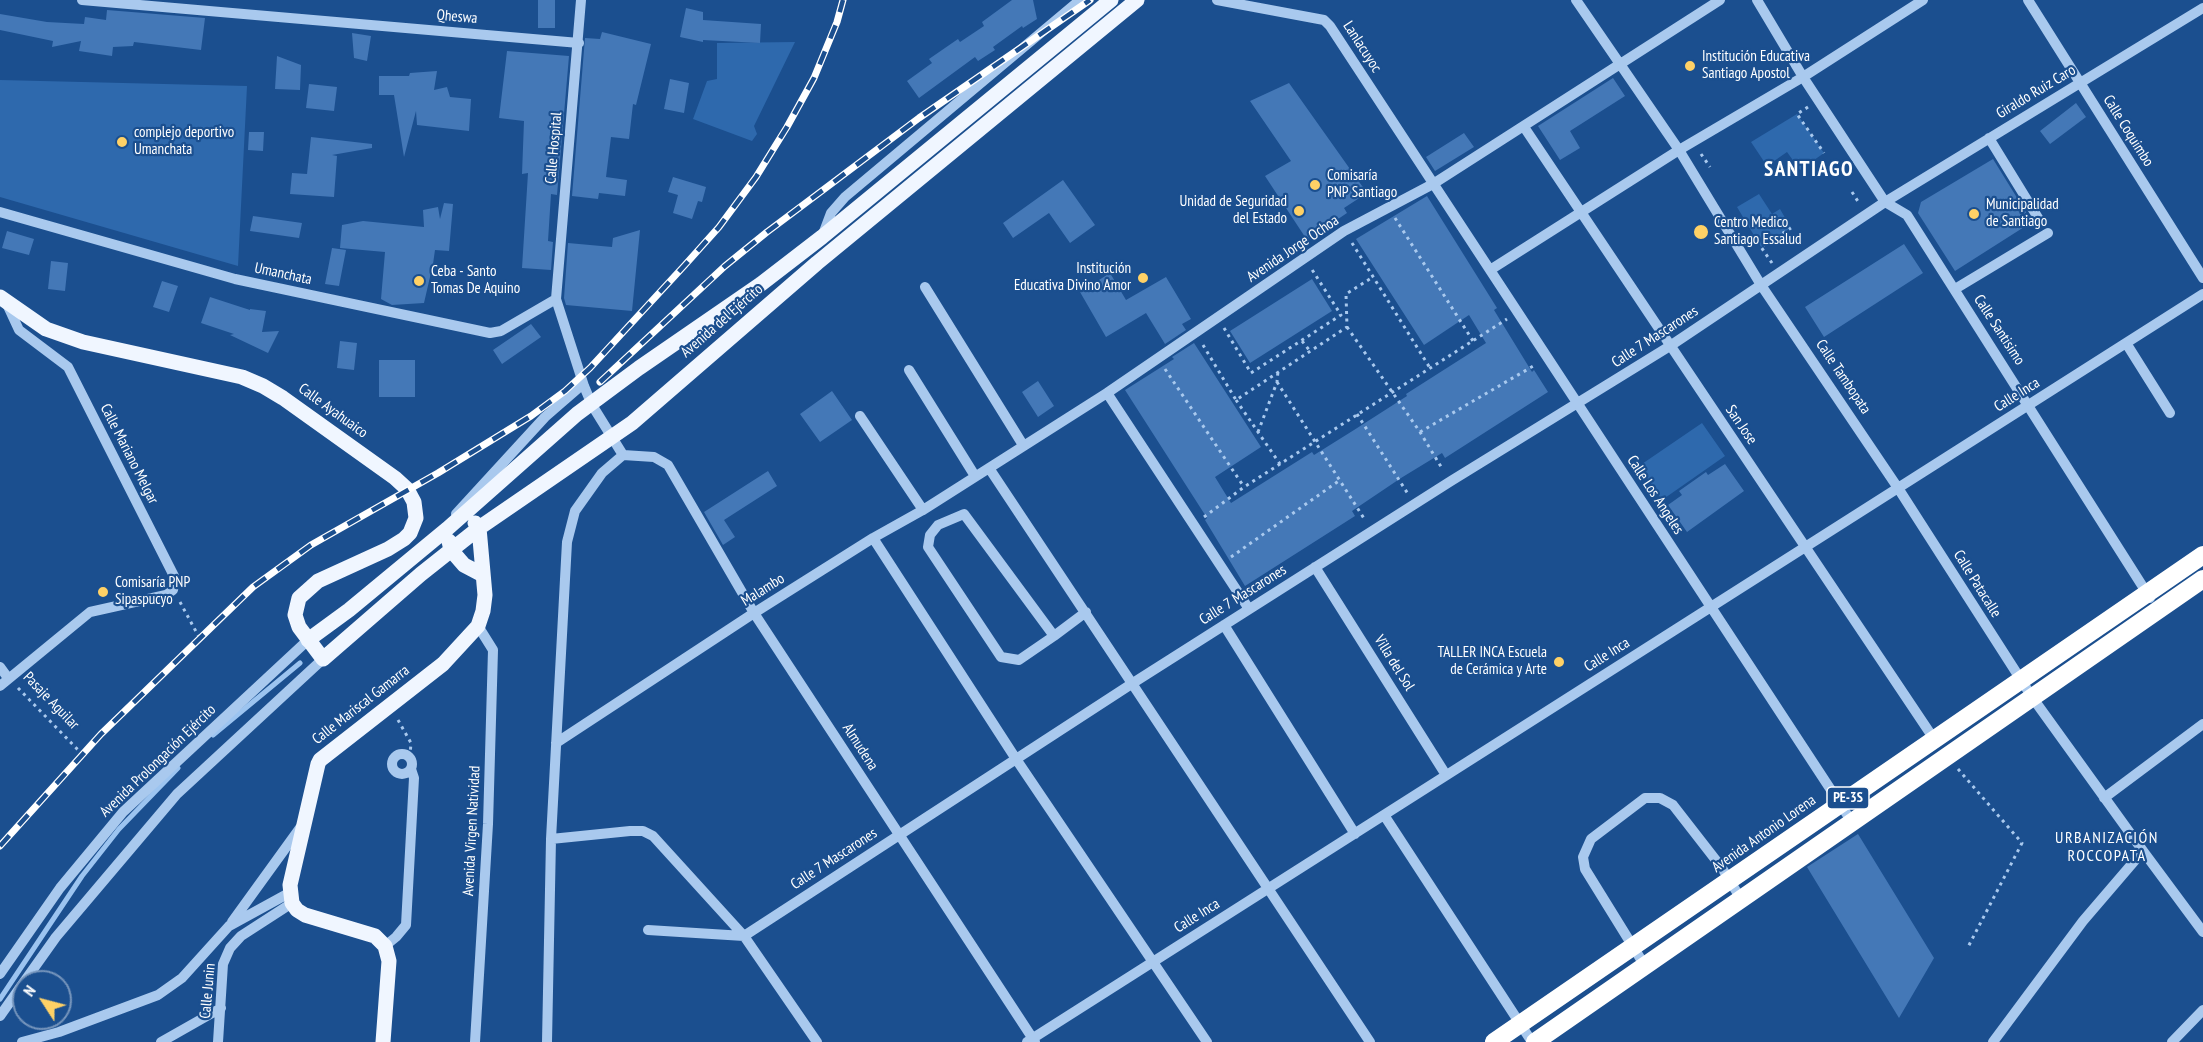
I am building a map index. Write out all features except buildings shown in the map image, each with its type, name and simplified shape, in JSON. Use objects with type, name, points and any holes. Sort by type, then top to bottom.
[{"type":"highway","name":"Avenida Antonio Lorena","points":[[1494,1042],[2203,555]]},
{"type":"highway","name":"PE-3S","points":[[1534,1042],[2203,579]]},
{"type":"main road","name":"Avenida del Ejército","points":[[308,640],[349,610],[447,529],[577,414],[761,284],[822,237],[1111,0]]},
{"type":"main road","name":"Avenida del Ejército","points":[[323,659],[479,528],[632,423],[817,262],[1137,0]]},
{"type":"main road","name":"Calle Ayahuaico","points":[[3,299],[46,329],[83,342],[242,377],[263,386],[367,458],[407,489],[414,502],[416,518],[410,533],[388,549],[318,581],[299,598],[295,615],[299,627],[323,659]]},
{"type":"main road","points":[[466,512],[479,528],[485,595],[478,626]]},
{"type":"main road","points":[[447,529],[451,550],[464,565],[483,575]]},
{"type":"main road","name":"Calle Mariscal Gamarra","points":[[291,898],[290,885],[318,764],[323,756],[443,664],[478,626]]},
{"type":"main road","points":[[291,898],[305,915],[375,936],[385,946],[389,961],[383,1042]]},
{"type":"street","name":"Qheswa","points":[[82,0],[135,2],[579,43]]},
{"type":"street","name":"Calle Hospital","points":[[556,299],[581,0]]},
{"type":"street","points":[[822,237],[831,213],[845,197],[1080,0]]},
{"type":"street","name":"Lanlacuyoc","points":[[1217,0],[1324,20],[1328,23],[1433,184]]},
{"type":"street","points":[[1576,0],[1678,150]]},
{"type":"street","name":"Avenida Jorge Ochoa","points":[[989,468],[1107,393],[1344,231],[1433,184],[1720,0]]},
{"type":"street","name":"Calle Santisimo","points":[[1757,0],[1803,77],[1885,202],[1907,215],[2158,611]]},
{"type":"street","points":[[1490,270],[1678,150],[1803,77],[1923,0]]},
{"type":"street","name":"Calle Coquimbo","points":[[2028,0],[2203,278]]},
{"type":"street","name":"Giraldo Ruiz Caro","points":[[1778,274],[1885,202],[2203,8]]},
{"type":"street","name":"San Jose","points":[[1524,127],[1934,739]]},
{"type":"street","points":[[1989,138],[2040,221]]},
{"type":"street","name":"Calle Tambopata","points":[[1678,150],[1761,285],[1898,488]]},
{"type":"street","name":"Calle Los Angeles","points":[[1433,184],[1852,822]]},
{"type":"street","name":"Umanchata","points":[[0,212],[235,279],[490,333],[501,332],[556,299]]},
{"type":"street","points":[[1954,289],[2048,233]]},
{"type":"street","name":"Calle 7 Mascarones","points":[[744,936],[1133,683],[1670,346],[1778,274]]},
{"type":"street","points":[[924,287],[1023,445]]},
{"type":"street","name":"Calle Inca","points":[[1031,1041],[2203,294]]},
{"type":"street","name":"Calle Mariano Melgar","points":[[3,299],[19,330],[68,367],[175,578],[174,590]]},
{"type":"street","points":[[547,1042],[551,839],[567,542],[575,511],[602,473],[624,455],[592,405],[583,385],[556,299]]},
{"type":"street","points":[[2126,343],[2170,413]]},
{"type":"street","points":[[909,370],[975,476]]},
{"type":"street","points":[[447,529],[459,509],[545,417],[583,385]]},
{"type":"street","points":[[1107,393],[1249,609]]},
{"type":"street","points":[[860,416],[923,510]]},
{"type":"street","name":"Almudena","points":[[624,455],[654,457],[668,465],[754,613],[1031,1041]]},
{"type":"street","points":[[989,468],[1370,1042]]},
{"type":"street","name":"Malambo","points":[[556,743],[754,613],[989,468]]},
{"type":"street","name":"Calle Patacalle","points":[[1898,488],[2032,697],[2203,932]]},
{"type":"street","points":[[1054,636],[964,514],[938,525],[930,535],[928,547],[1001,657],[1019,660],[1054,636],[1086,612]]},
{"type":"street","points":[[873,538],[1016,759],[1207,1042]]},
{"type":"street","name":"Villa del Sol","points":[[1315,567],[1446,775]]},
{"type":"street","points":[[4,682],[90,612],[166,596],[174,590]]},
{"type":"street","points":[[1224,625],[1355,834]]},
{"type":"street","name":"Avenida Virgen Natividad","points":[[475,1042],[488,824],[493,650],[478,626]]},
{"type":"street","name":"Avenida Prolongación Ejército","points":[[0,974],[60,888],[123,812],[308,640]]},
{"type":"street","points":[[33,970],[56,937],[177,794],[323,659]]},
{"type":"street","name":"Pasaje Aguilar","points":[[0,667],[4,682]]},
{"type":"street","points":[[2104,798],[2203,724]]},
{"type":"street","points":[[385,946],[405,925],[414,778],[410,757],[404,753],[398,754],[393,759],[392,765],[395,772],[402,774],[411,769]]},
{"type":"street","points":[[1645,966],[1585,869],[1583,857],[1591,839],[1645,798],[1660,798],[1673,805],[1741,899]]},
{"type":"street","points":[[1384,815],[1534,1042]]},
{"type":"street","points":[[22,1042],[59,1032],[158,995],[182,978],[229,926],[304,823]]},
{"type":"street","points":[[551,839],[637,831],[653,836],[744,936],[817,1042]]},
{"type":"street","points":[[1993,1042],[2083,921],[2143,851]]},
{"type":"street","points":[[229,926],[291,898]]},
{"type":"street","name":"Calle Junin","points":[[218,1042],[223,964],[230,948],[241,936],[291,898]]},
{"type":"street","points":[[648,930],[744,936]]},
{"type":"street","points":[[0,1016],[12,999]]},
{"type":"street","points":[[161,1042],[221,1008]]},
{"type":"street","points":[[2172,1042],[2203,1010]]},
{"type":"path","points":[[1819,100],[1797,114],[1824,153]]},
{"type":"path","points":[[1392,213],[1473,341]]},
{"type":"path","points":[[1778,274],[1761,247],[1791,228]]},
{"type":"path","points":[[1344,231],[1430,368]]},
{"type":"path","points":[[1222,324],[1251,373],[1341,315],[1311,268]]},
{"type":"path","points":[[1373,277],[1346,294],[1347,327],[1420,432],[1451,482]]},
{"type":"path","points":[[1191,520],[1200,520],[1245,486],[1508,318],[1514,327]]},
{"type":"path","points":[[1236,400],[1347,327]]},
{"type":"path","points":[[1196,333],[1236,400],[1280,464]]},
{"type":"path","points":[[1302,340],[1310,351]]},
{"type":"path","points":[[1162,364],[1245,486]]},
{"type":"path","points":[[1420,432],[1538,364]]},
{"type":"path","points":[[1258,432],[1277,382],[1278,371]]},
{"type":"path","points":[[1277,382],[1373,531]]},
{"type":"path","points":[[1357,414],[1408,495],[1418,490]]},
{"type":"path","points":[[1225,561],[1340,480]]},
{"type":"path","points":[[174,590],[199,637]]},
{"type":"path","name":"Pasaje Aguilar","points":[[4,682],[82,754]]},
{"type":"path","points":[[393,703],[399,723],[411,743],[410,757]]},
{"type":"path","points":[[1947,755],[2022,843],[1967,949]]},
{"type":"shaded area","points":[[795,42],[754,126],[757,134],[752,141],[693,119],[707,81],[717,79],[717,43]]},
{"type":"shaded area","name":"complejo deportivo Umanchata","points":[[0,80],[247,86],[238,266],[0,197]]},
{"type":"shaded area","points":[[1797,114],[1824,153],[1800,170],[1787,152],[1767,166],[1751,142]]},
{"type":"shaded area","points":[[1759,194],[1772,214],[1780,209],[1791,228],[1761,247],[1737,207]]},
{"type":"shaded area","points":[[1702,423],[1725,456],[1662,500],[1639,466]]},
{"type":"waterway","points":[[213,735],[300,663]]},
{"type":"waterway","points":[[0,999],[82,876],[119,829],[178,768]]},
{"type":"railway","points":[[0,846],[101,734],[253,587],[311,545],[438,473],[531,416],[565,391],[590,368],[719,227],[756,177],[814,78],[837,22],[843,0]]},
{"type":"railway","points":[[600,382],[725,266],[767,232],[919,118],[1090,0]]},
{"type":"place","name":"Institución Educativa Santiago Apostol","points":[[1690,66]]},
{"type":"place","name":"complejo deportivo Umanchata","points":[[122,142]]},
{"type":"place","name":"Comisaría PNP Santiago","points":[[1315,185]]},
{"type":"place","name":"Unidad de Seguridad del Estado","points":[[1299,211]]},
{"type":"place","name":"Municipalidad de Santiago","points":[[1974,214]]},
{"type":"place","name":"Centro Medico Santiago Essalud","points":[[1701,232]]},
{"type":"place","name":"Institución Educativa Divino Amor","points":[[1143,278]]},
{"type":"place","name":"Ceba - Santo Tomas De Aquino","points":[[419,281]]},
{"type":"place","name":"Comisaría PNP Sipaspucyo","points":[[103,592]]},
{"type":"place","name":"TALLER INCA Escuela de Cerámica y Arte","points":[[1559,662]]},
{"type":"district","name":"SANTIAGO","points":[[1809,170]]},
{"type":"district","name":"URBANIZACIÓN ROCCOPATA","points":[[2107,847]]}]
